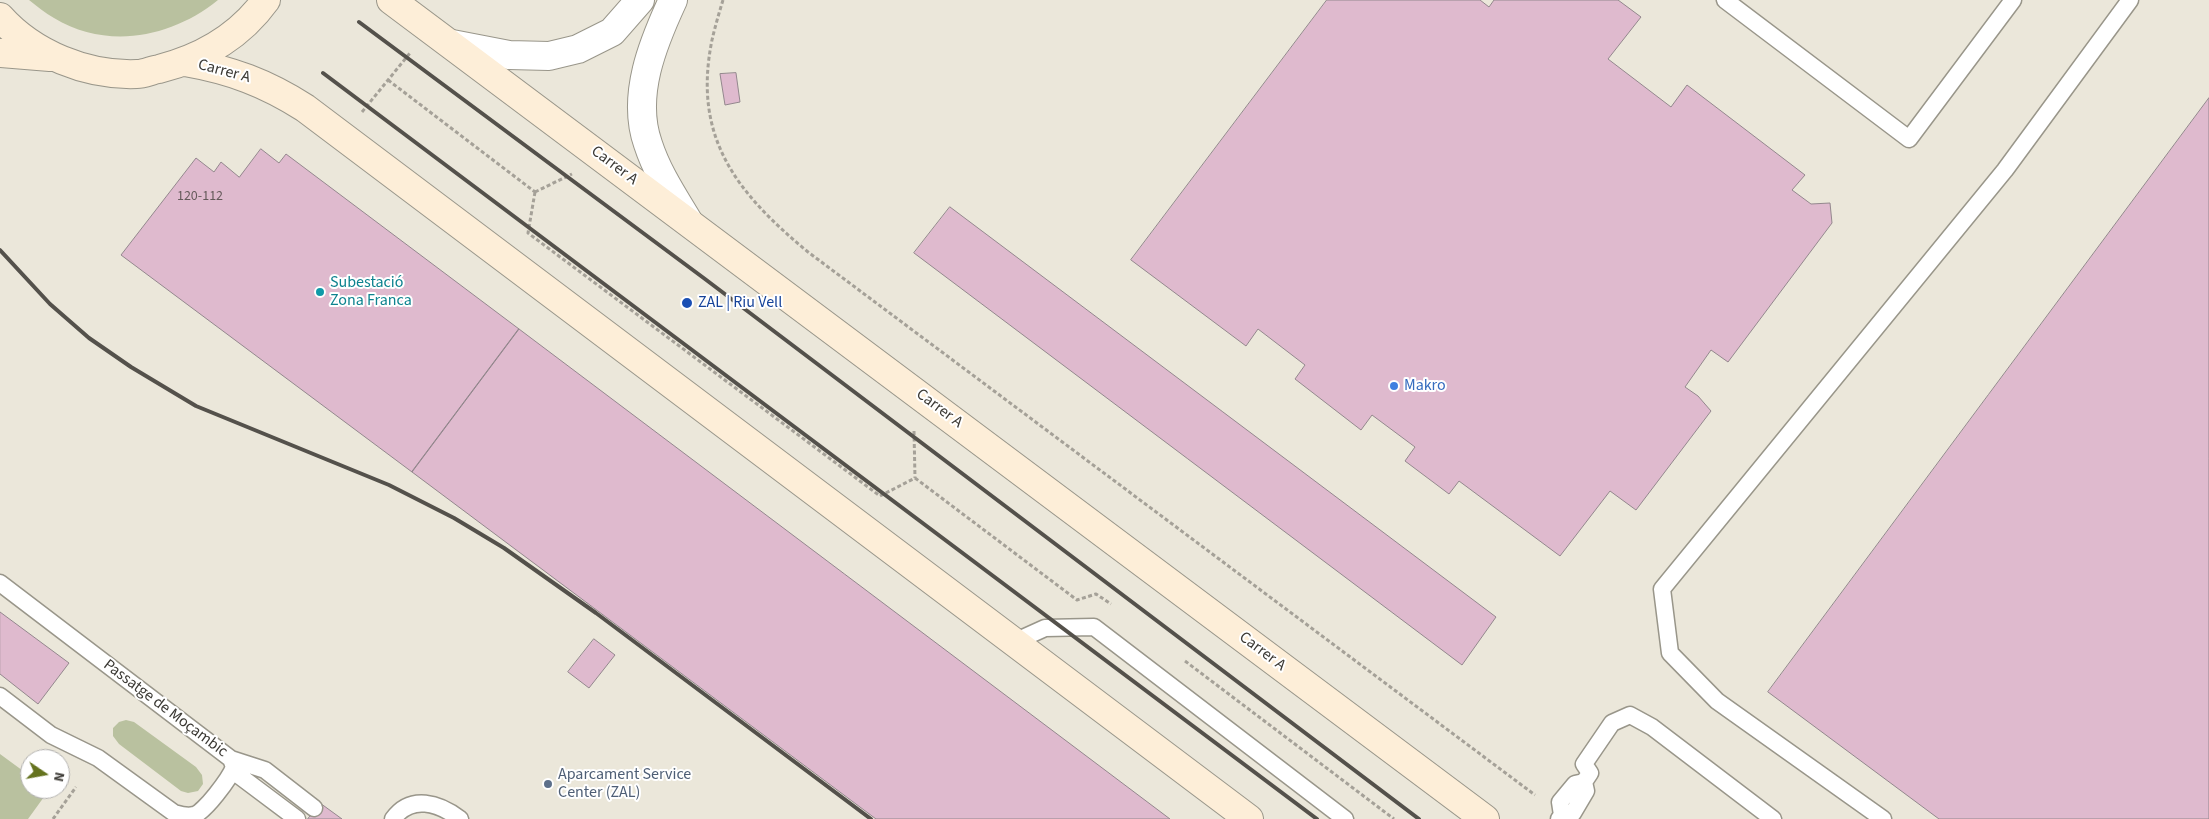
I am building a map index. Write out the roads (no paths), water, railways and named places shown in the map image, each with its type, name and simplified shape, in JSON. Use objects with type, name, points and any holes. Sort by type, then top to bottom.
[{"type":"main road","points":[[0,53],[56,58],[83,67],[110,72],[138,74],[185,62],[215,48],[257,12],[266,0]]},
{"type":"main road","name":"Carrer A","points":[[391,0],[1485,819]]},
{"type":"main road","points":[[0,17],[10,28],[56,58]]},
{"type":"main road","name":"Carrer A","points":[[185,62],[212,67],[259,82],[277,90],[305,108],[1249,819]]},
{"type":"street","points":[[452,44],[509,55],[549,56],[578,49],[612,32],[640,0]]},
{"type":"street","points":[[673,0],[658,32],[648,67],[642,105],[647,142],[662,178],[688,221]]},
{"type":"lane","points":[[1725,0],[1909,138],[2013,0]]},
{"type":"lane","points":[[1883,819],[1717,701],[1670,653],[1662,590],[2005,170],[2130,0]]},
{"type":"lane","name":"Passatge de Moçambic","points":[[0,583],[232,765],[220,788],[203,811],[194,815],[183,816],[174,813],[98,758],[51,735],[0,696]]},
{"type":"lane","points":[[1014,642],[1045,628],[1094,627],[1345,819]]},
{"type":"lane","points":[[1560,817],[1560,802],[1575,784],[1587,778],[1584,764],[1612,723],[1630,715],[1652,727],[1773,819]]},
{"type":"lane","points":[[232,765],[265,770],[314,808]]},
{"type":"lane","points":[[232,765],[297,819]]},
{"type":"lane","points":[[393,819],[397,813],[408,805],[421,803],[435,804],[448,809],[460,819]]},
{"type":"railway","points":[[359,22],[705,279],[1419,819]]},
{"type":"railway","points":[[323,73],[1317,819]]},
{"type":"railway","points":[[0,250],[50,304],[89,338],[131,367],[196,406],[389,485],[454,518],[504,548],[596,613],[871,819]]},
{"type":"place","name":"Subestació Zona Franca","points":[[320,292]]},
{"type":"place","name":"ZAL | Riu Vell","points":[[687,303]]},
{"type":"place","name":"Makro","points":[[1394,386]]},
{"type":"place","name":"Aparcament Service Center (ZAL)","points":[[548,784]]}]
